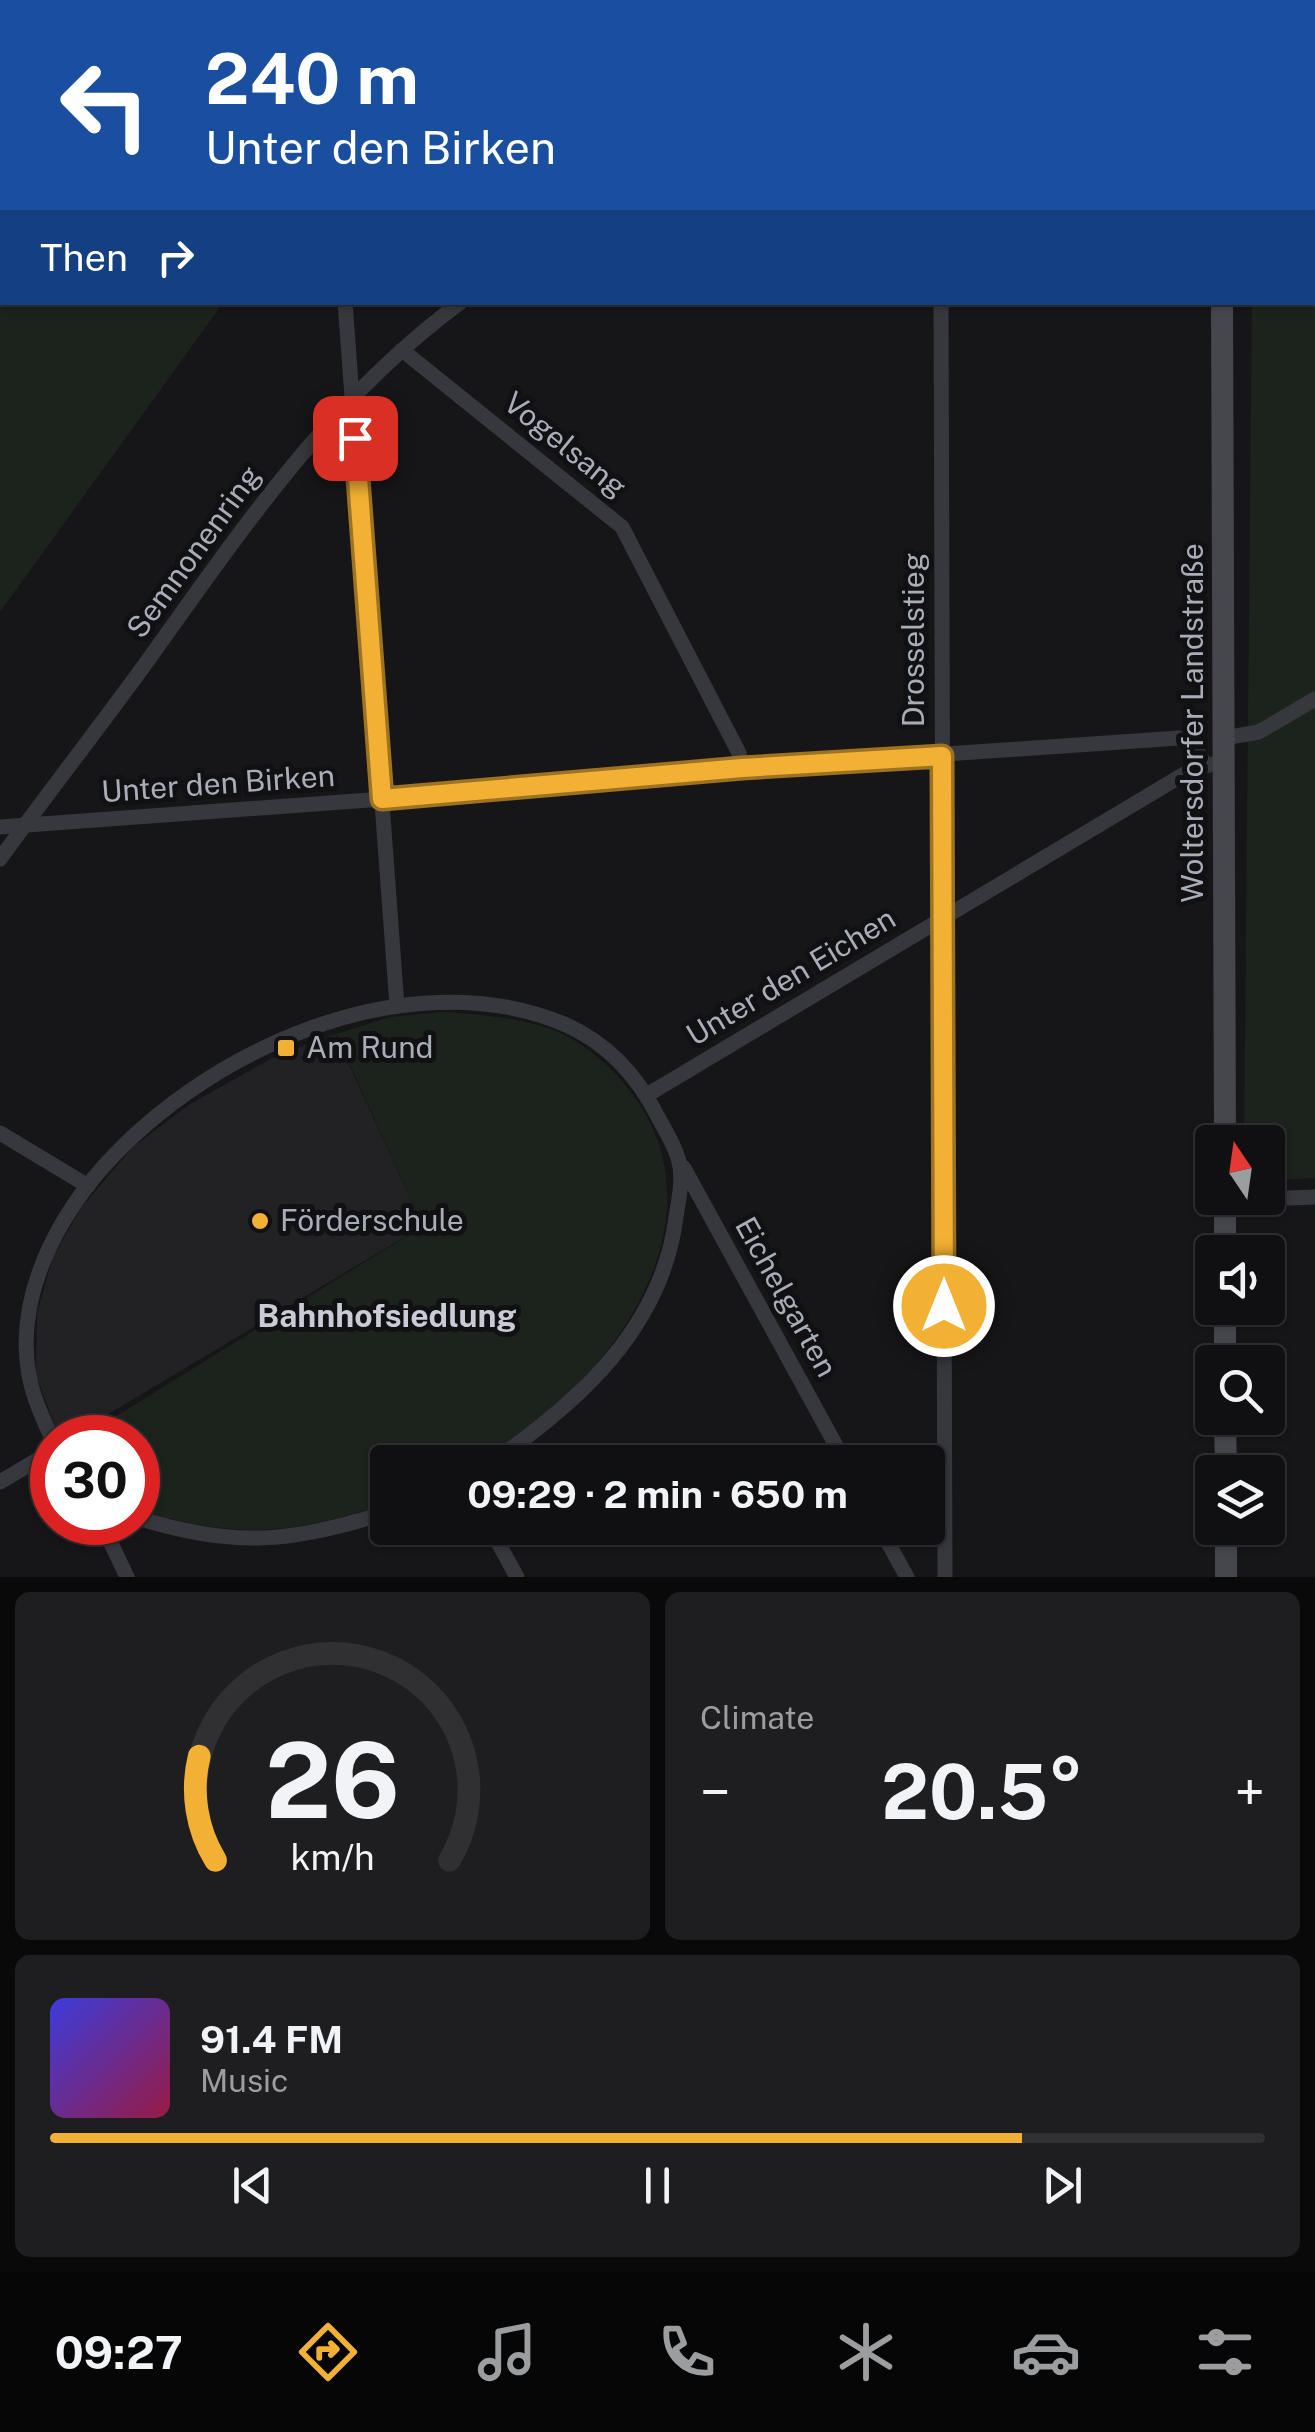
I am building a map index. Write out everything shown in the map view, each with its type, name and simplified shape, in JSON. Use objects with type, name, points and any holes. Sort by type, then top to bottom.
[{"type":"main road","name":"Woltersdorfer Landstraße","points":[[1222,305],[1224,738],[1214,764],[1225,1125]]},
{"type":"main road","points":[[1226,1545],[1226,1577]]},
{"type":"street","points":[[345,305],[397,1006]]},
{"type":"street","name":"Semnonenring","points":[[0,859],[306,448],[402,350],[457,305]]},
{"type":"street","name":"Drosselstieg","points":[[942,305],[946,1577]]},
{"type":"street","name":"Vogelsang","points":[[402,350],[622,528],[739,753],[742,768]]},
{"type":"street","points":[[1224,738],[1259,732],[1315,698]]},
{"type":"street","name":"Unter den Birken","points":[[0,828],[742,768],[1179,738],[1214,764]]},
{"type":"street","name":"Unter den Eichen","points":[[647,1095],[943,918],[1214,764]]},
{"type":"street","points":[[43,1415],[29,1376],[28,1314],[36,1280],[66,1215],[145,1125],[183,1094],[283,1040],[397,1006],[450,1000],[528,1012],[566,1025],[598,1043],[632,1072],[647,1095],[678,1158],[682,1179],[664,1273],[640,1319],[595,1380],[515,1445]]},
{"type":"street","points":[[0,1133],[88,1186]]},
{"type":"street","name":"Eichelgarten","points":[[678,1158],[836,1445]]},
{"type":"street","points":[[1285,1198],[1315,1196]]},
{"type":"street","points":[[0,1482],[30,1464]]},
{"type":"street","points":[[160,1524],[217,1538],[254,1540],[332,1529],[370,1517]]},
{"type":"street","points":[[112,1545],[127,1577]]},
{"type":"street","points":[[500,1545],[518,1577]]},
{"type":"street","points":[[889,1545],[907,1577]]},
{"type":"shaded area","points":[[0,305],[222,305],[0,612]]},
{"type":"shaded area","points":[[1252,305],[1315,305],[1315,1178],[1285,1179],[1285,1125],[1244,1125]]},
{"type":"shaded area","points":[[443,1012],[517,1020],[564,1035],[614,1072],[650,1123],[665,1167],[667,1211],[658,1255],[641,1297],[617,1338],[587,1374],[505,1445],[370,1445],[370,1509],[321,1522],[263,1530],[204,1526],[160,1516],[160,1415],[118,1415],[423,1226],[336,1034],[390,1017]]},
{"type":"shaded area","points":[[335,1034],[423,1226],[107,1415],[51,1415],[36,1375],[37,1313],[53,1257],[81,1208],[132,1148],[187,1106],[272,1058]]},
{"type":"place","name":"Am Rund","points":[[286,1048]]},
{"type":"place","name":"Förderschule","points":[[260,1221]]},
{"type":"district","name":"Bahnhofsiedlung","points":[[387,1316]]},
{"type":"route","points":[[355,438],[382,799],[742,768],[942,756],[944,1306]]}]
